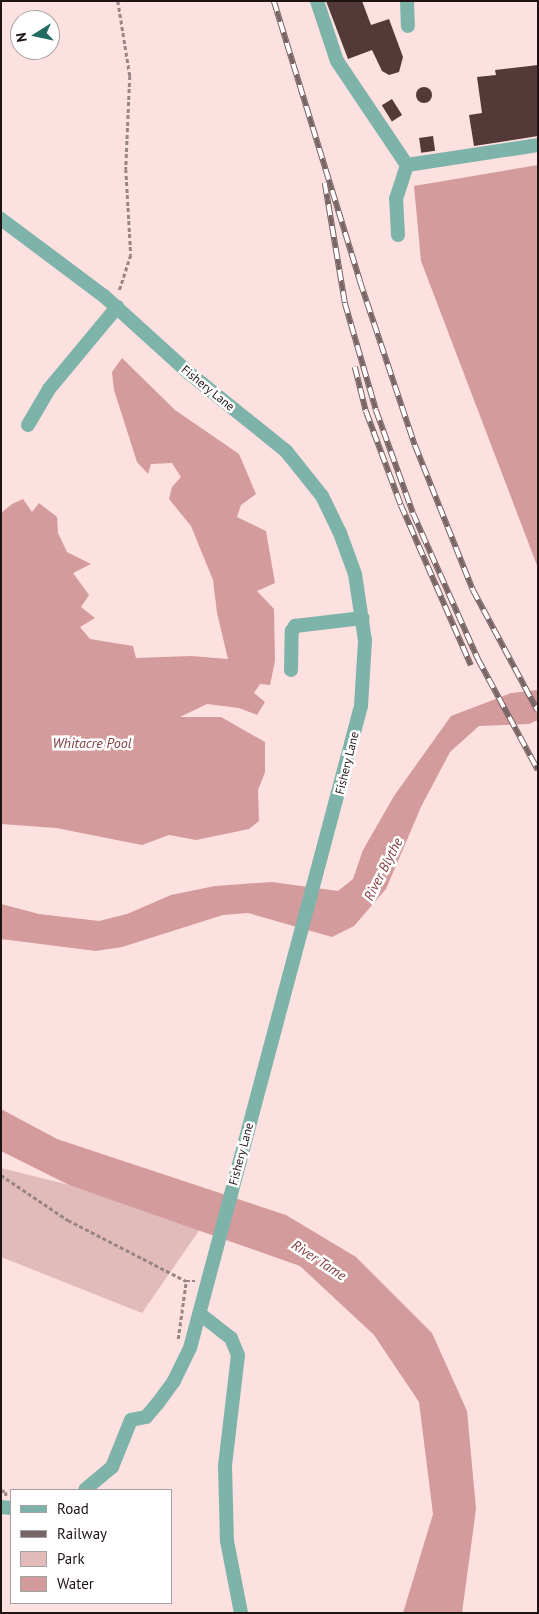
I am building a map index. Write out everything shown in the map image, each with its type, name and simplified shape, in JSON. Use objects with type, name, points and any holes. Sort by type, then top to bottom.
[{"type":"lane","points":[[317,1],[337,61],[407,165]]},
{"type":"lane","points":[[407,1],[408,26]]},
{"type":"lane","points":[[407,165],[538,146]]},
{"type":"lane","points":[[398,236],[396,199],[407,165]]},
{"type":"lane","name":"Fishery Lane","points":[[1,219],[117,308],[189,373],[286,451],[322,496],[340,533],[355,574],[363,618],[365,666],[362,706],[190,1348],[174,1381],[146,1416],[131,1420],[112,1467],[87,1489]]},
{"type":"lane","points":[[28,426],[49,389],[117,308]]},
{"type":"lane","points":[[291,670],[295,626],[363,618]]},
{"type":"lane","points":[[200,1314],[231,1338],[238,1355],[224,1466],[228,1541],[241,1613]]},
{"type":"path","points":[[117,308],[116,298],[126,278],[131,255],[126,169],[130,76],[118,1]]},
{"type":"path","points":[[1,1175],[68,1220],[186,1281],[177,1344]]},
{"type":"path","points":[[1,1490],[6,1492]]},
{"type":"green space","points":[[1,1168],[69,1185],[200,1229],[142,1313],[1,1257]]},
{"type":"water","points":[[538,165],[538,568],[421,261],[414,186]]},
{"type":"water","name":"Whitacre Pool","points":[[122,358],[175,410],[239,454],[256,494],[241,505],[237,517],[266,531],[275,583],[257,591],[274,609],[275,661],[270,685],[260,684],[254,693],[265,702],[257,715],[239,708],[207,704],[180,717],[221,717],[265,742],[265,772],[258,790],[259,821],[249,829],[196,840],[169,835],[142,845],[56,828],[1,824],[1,513],[12,504],[23,499],[32,512],[39,503],[57,517],[58,533],[67,552],[91,564],[73,573],[89,595],[81,607],[95,618],[80,627],[90,639],[133,646],[136,658],[191,656],[228,659],[217,613],[213,580],[191,526],[169,499],[172,487],[181,477],[172,463],[151,464],[148,474],[137,462],[114,390],[112,372]]},
{"type":"water","name":"River Blythe","points":[[538,690],[538,720],[529,724],[479,726],[450,752],[421,807],[386,889],[354,926],[332,937],[248,913],[223,915],[122,947],[96,951],[1,939],[1,904],[39,914],[99,921],[127,914],[171,895],[215,886],[272,882],[338,891],[353,879],[363,850],[394,796],[451,716],[511,693]]},
{"type":"water","name":"River Tame","points":[[1,1109],[57,1139],[286,1215],[356,1257],[432,1333],[467,1411],[476,1509],[462,1613],[403,1613],[433,1514],[419,1402],[374,1335],[300,1266],[69,1185],[1,1151]]},
{"type":"building","points":[[326,1],[362,1],[371,25],[389,19],[403,57],[399,72],[389,75],[382,71],[372,50],[348,59]]},
{"type":"building","points":[[538,65],[538,136],[474,146],[469,115],[482,113],[477,77],[496,75],[495,70]]},
{"type":"building","points":[[424,87],[430,89],[432,95],[430,101],[424,103],[418,101],[416,95],[418,89]]},
{"type":"building","points":[[392,99],[402,115],[392,121],[382,105]]},
{"type":"building","points":[[433,136],[435,151],[421,153],[419,138]]},
{"type":"railway","points":[[274,1],[360,281],[415,445],[473,590],[538,711]]},
{"type":"railway","points":[[325,183],[345,303],[376,410],[413,513],[478,659],[538,770]]},
{"type":"railway","points":[[355,367],[366,411],[401,505],[471,665]]}]
